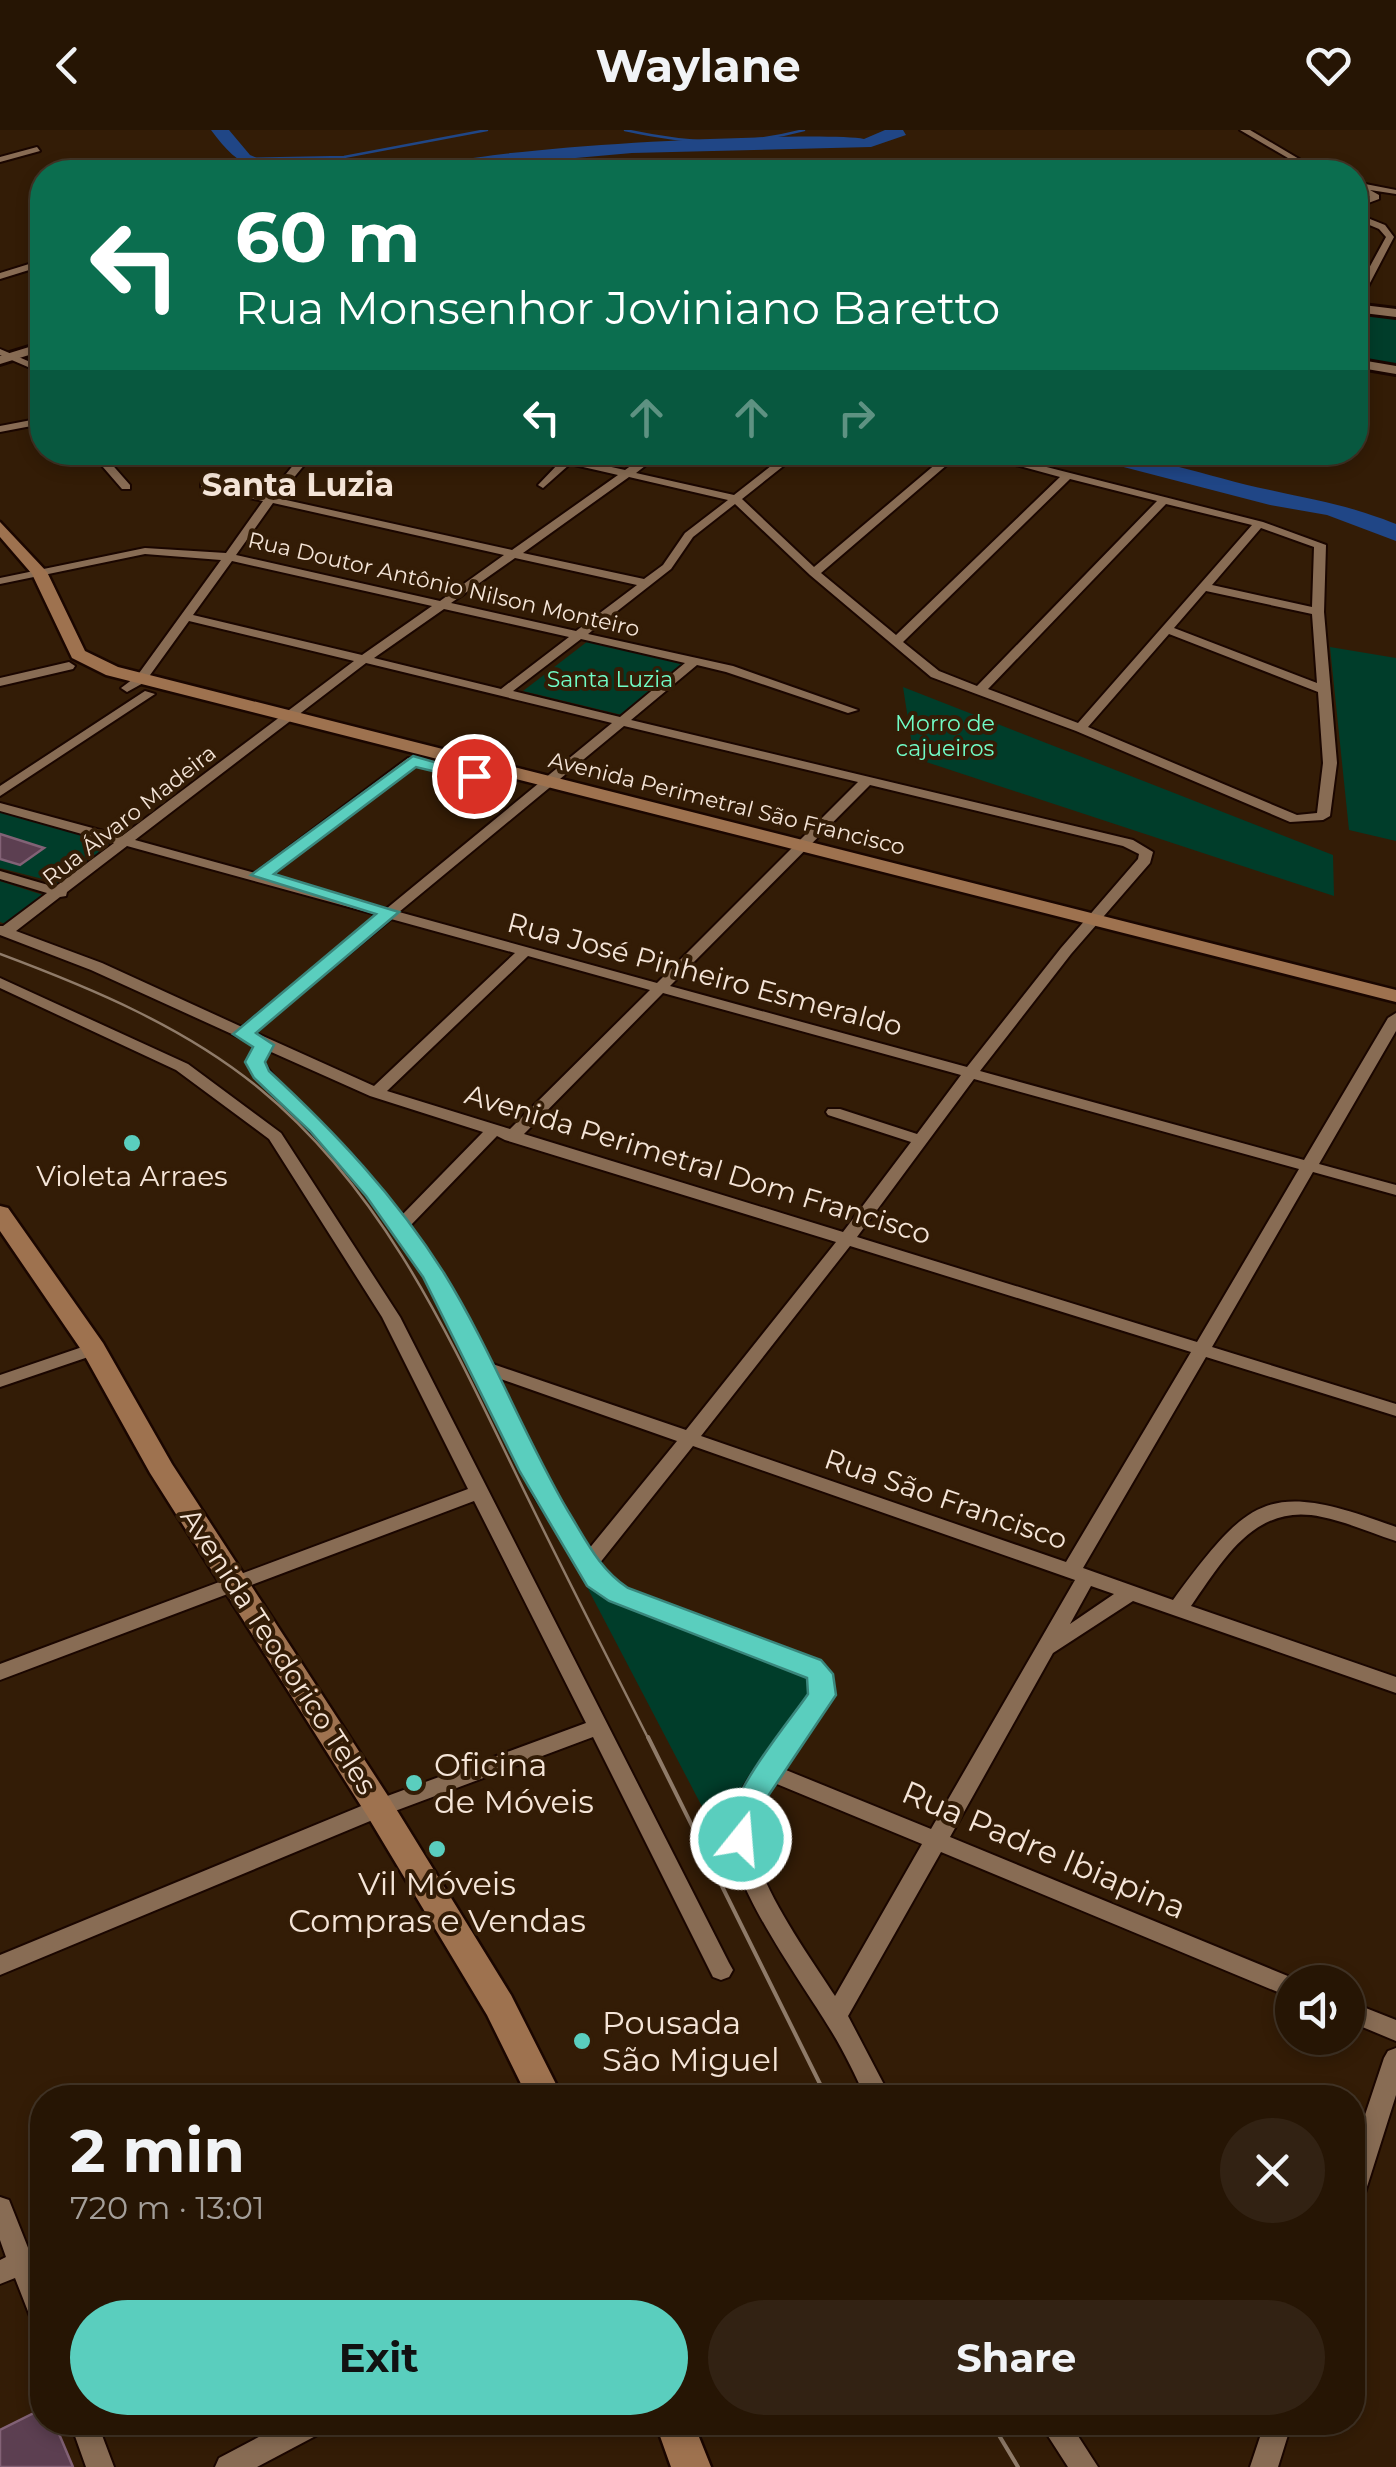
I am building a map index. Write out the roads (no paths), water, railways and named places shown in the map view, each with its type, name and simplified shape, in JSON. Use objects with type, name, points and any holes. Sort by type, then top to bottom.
[{"type":"main road","name":"Avenida Perimetral São Francisco","points":[[0,528],[31,574],[58,628],[69,666],[1396,1008]]},
{"type":"main road","name":"Avenida Perimetral São Francisco","points":[[0,552],[31,574]]},
{"type":"main road","name":"Avenida Perimetral São Francisco","points":[[58,628],[78,654],[139,687]]},
{"type":"main road","name":"Avenida Perimetral São Francisco","points":[[282,722],[413,761],[540,787]]},
{"type":"main road","name":"Avenida Perimetral São Francisco","points":[[1085,925],[1396,996]]},
{"type":"main road","name":"Avenida Teodorico Teles","points":[[0,1213],[94,1349],[160,1467],[379,1808],[499,2006],[539,2085]]},
{"type":"main road","points":[[667,2435],[670,2467]]},
{"type":"main road","points":[[679,2435],[690,2467]]},
{"type":"street","points":[[1231,130],[1275,160]]},
{"type":"street","points":[[1244,130],[1296,160]]},
{"type":"street","points":[[0,160],[37,149]]},
{"type":"street","points":[[1368,187],[1396,194]]},
{"type":"street","points":[[1368,202],[1396,194]]},
{"type":"street","points":[[1368,222],[1390,236],[1368,279]]},
{"type":"street","points":[[0,276],[30,267]]},
{"type":"street","points":[[1368,307],[1396,312]]},
{"type":"street","points":[[6,359],[30,366]]},
{"type":"street","points":[[1368,365],[1396,370]]},
{"type":"street","points":[[0,430],[30,424]]},
{"type":"street","points":[[107,465],[126,486]]},
{"type":"street","points":[[0,792],[139,687],[184,616],[299,465]]},
{"type":"street","points":[[543,485],[564,465]]},
{"type":"street","points":[[604,465],[735,498],[814,573],[934,674],[1080,728],[1295,819],[1323,816],[1330,763],[1318,612],[1322,550],[1307,537],[1021,465]]},
{"type":"street","name":"Rua Álvaro Madeira","points":[[2,931],[61,893],[363,660],[641,465]]},
{"type":"street","points":[[506,692],[667,568],[678,546],[779,465]]},
{"type":"street","points":[[814,573],[943,465]]},
{"type":"street","points":[[895,643],[1066,477]]},
{"type":"street","points":[[205,485],[644,583]]},
{"type":"street","points":[[978,692],[1163,501]]},
{"type":"street","points":[[1080,728],[1259,524]]},
{"type":"street","name":"Rua Doutor Antônio Nilson Monteiro","points":[[0,581],[144,551],[229,557],[695,662],[852,710]]},
{"type":"street","points":[[1204,588],[1318,612]]},
{"type":"street","points":[[184,616],[1128,843],[1146,852],[1145,860],[1085,925],[968,1073],[847,1238],[588,1565]]},
{"type":"street","points":[[1167,629],[1322,690]]},
{"type":"street","points":[[243,1034],[695,662]]},
{"type":"street","points":[[0,682],[69,666]]},
{"type":"street","points":[[260,875],[413,761]]},
{"type":"street","points":[[511,1137],[868,780]]},
{"type":"street","name":"Rua José Pinheiro Esmeraldo","points":[[0,807],[260,875],[1396,1190]]},
{"type":"street","points":[[0,875],[61,893]]},
{"type":"street","name":"Avenida Perimetral Dom Francisco","points":[[2,931],[104,966],[264,1045],[376,1093],[1396,1410]]},
{"type":"street","points":[[376,1093],[525,951]]},
{"type":"street","points":[[0,982],[182,1068],[275,1136],[330,1216],[391,1318],[721,1970]]},
{"type":"street","points":[[836,2016],[1048,1650],[1079,1574],[1203,1350],[1396,1018]]},
{"type":"street","points":[[264,1045],[255,1062],[261,1074],[317,1127],[401,1226],[434,1276],[533,1472],[596,1580],[618,1595],[812,1667],[820,1674],[822,1695],[746,1806],[740,1823],[746,1860],[803,1970],[836,2016],[871,2085]]},
{"type":"street","points":[[834,1112],[920,1140]]},
{"type":"street","points":[[401,1226],[493,1132]]},
{"type":"street","points":[[0,1380],[94,1349]]},
{"type":"street","name":"Rua São Francisco","points":[[479,1365],[1396,1685]]},
{"type":"street","points":[[0,1672],[479,1492]]},
{"type":"street","points":[[1178,1608],[1244,1522],[1280,1509],[1320,1507],[1396,1534]]},
{"type":"street","points":[[1048,1650],[1130,1593]]},
{"type":"street","points":[[0,1965],[379,1808],[598,1727]]},
{"type":"street","name":"Rua Padre Ibiapina","points":[[770,1772],[1275,1981]]},
{"type":"street","points":[[1365,2018],[1396,2032]]},
{"type":"street","points":[[1365,2153],[1396,2058]]},
{"type":"street","points":[[0,2208],[11,2267],[30,2296]]},
{"type":"street","points":[[88,2435],[100,2467]]},
{"type":"street","points":[[229,2467],[290,2435]]},
{"type":"street","points":[[1061,2435],[1084,2467]]},
{"type":"street","points":[[1264,2467],[1275,2435]]},
{"type":"waterway","points":[[220,130],[247,160]]},
{"type":"waterway","points":[[244,159],[344,157],[487,130]]},
{"type":"waterway","points":[[625,130],[714,142],[804,130]]},
{"type":"waterway","points":[[871,142],[897,135],[894,130]]},
{"type":"waterway","points":[[481,160],[703,145],[858,142]]},
{"type":"waterway","points":[[1143,465],[1270,498],[1333,508],[1396,533]]},
{"type":"tram line","points":[[0,954],[102,995],[201,1047],[260,1089],[304,1129],[343,1173],[378,1219],[438,1319],[649,1740]]},
{"type":"tram line","points":[[648,1737],[821,2085]]},
{"type":"tram line","points":[[999,2435],[1018,2467]]},
{"type":"place","name":"Violeta Arraes","points":[[132,1143]]},
{"type":"place","name":"Oficina de Móveis","points":[[414,1783]]},
{"type":"place","name":"Vil Móveis Compras e Vendas","points":[[437,1849]]},
{"type":"place","name":"Pousada São Miguel","points":[[582,2041]]},
{"type":"district","name":"Santa Luzia","points":[[298,485]]},
{"type":"park label","name":"Morro de cajueiros","points":[[945,736]]}]
